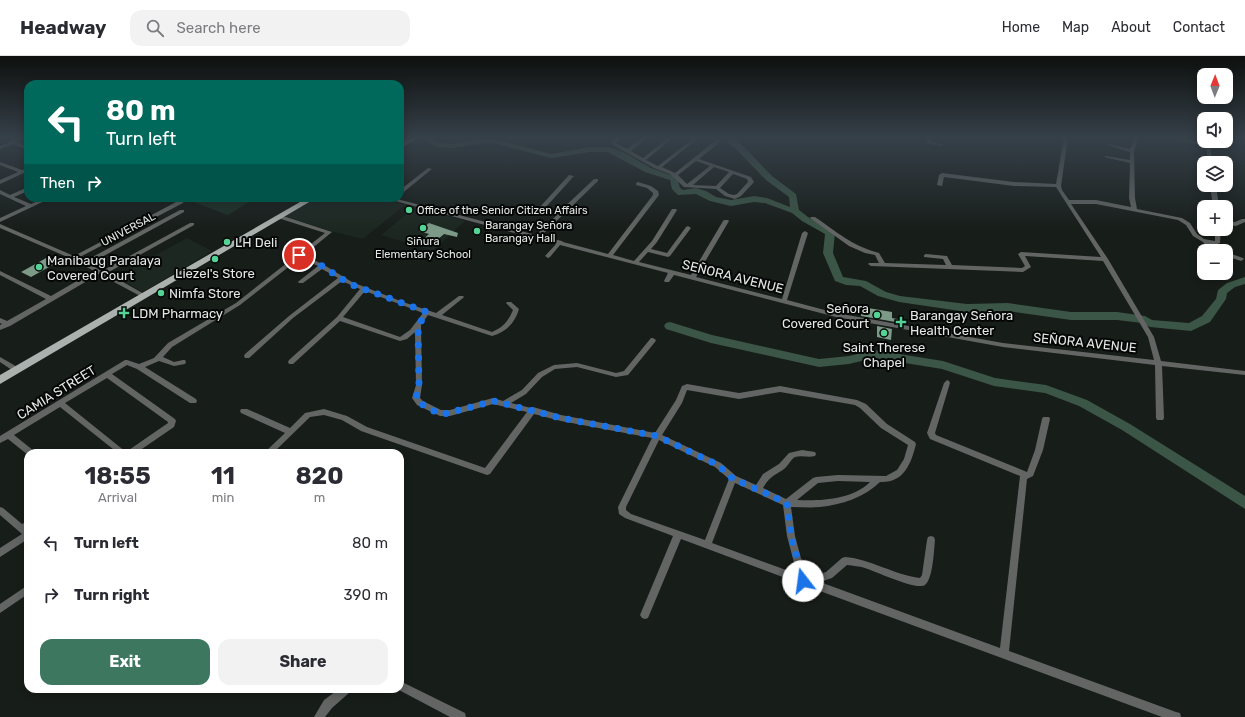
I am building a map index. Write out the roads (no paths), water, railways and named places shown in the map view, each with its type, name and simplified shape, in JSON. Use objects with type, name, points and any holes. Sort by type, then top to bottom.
[{"type":"main road","points":[[0,380],[305,202]]},
{"type":"street","points":[[12,168],[22,172]]},
{"type":"street","points":[[658,168],[675,175],[681,183],[688,186],[717,188],[727,195],[735,197],[739,195],[751,182],[749,178],[719,168]]},
{"type":"street","points":[[675,175],[685,168]]},
{"type":"street","points":[[688,186],[711,168]]},
{"type":"street","points":[[1061,168],[1058,186],[1105,259],[1151,337],[1158,362],[1160,418]]},
{"type":"street","points":[[1132,168],[1132,198],[1134,209]]},
{"type":"street","points":[[404,190],[430,169]]},
{"type":"street","points":[[0,182],[22,172]]},
{"type":"street","points":[[717,188],[732,172]]},
{"type":"street","points":[[940,185],[942,175],[1014,184],[1058,186]]},
{"type":"street","points":[[558,215],[543,211],[542,208],[571,176]]},
{"type":"street","points":[[537,237],[558,215],[596,180]]},
{"type":"street","points":[[609,256],[656,195],[656,192],[649,187],[638,184]]},
{"type":"street","points":[[11,196],[24,190]]},
{"type":"street","points":[[0,192],[31,206]]},
{"type":"street","name":"SEÑORA AVENUE","points":[[404,201],[836,315],[1003,345],[1245,372]]},
{"type":"street","points":[[0,220],[40,202]]},
{"type":"street","points":[[74,258],[181,202]]},
{"type":"street","points":[[1067,202],[1096,202],[1180,219],[1188,224],[1195,235],[1205,241],[1215,243],[1218,242],[1218,236]]},
{"type":"street","points":[[636,262],[666,225],[674,210]]},
{"type":"street","name":"UNIVERSAL","points":[[84,264],[182,211]]},
{"type":"street","points":[[139,367],[158,358],[170,344],[226,312],[329,232],[280,217]]},
{"type":"street","points":[[813,218],[833,231],[844,242],[861,250],[877,254],[883,264]]},
{"type":"street","points":[[1233,224],[1236,224],[1244,220]]},
{"type":"street","points":[[693,277],[726,221]]},
{"type":"street","points":[[0,328],[51,299],[192,224]]},
{"type":"street","points":[[0,226],[74,258],[144,296]]},
{"type":"street","points":[[647,250],[668,256],[688,228]]},
{"type":"street","points":[[784,301],[805,233]]},
{"type":"street","points":[[548,256],[560,242]]},
{"type":"street","points":[[871,264],[1023,270],[1028,267],[1021,254],[1105,259]]},
{"type":"street","points":[[299,255],[322,266],[350,284],[492,334],[500,332],[514,316],[516,309],[509,303]]},
{"type":"street","points":[[926,256],[945,257],[950,267]]},
{"type":"street","points":[[1233,256],[1241,259]]},
{"type":"street","points":[[301,282],[322,266]]},
{"type":"street","points":[[667,281],[672,272]]},
{"type":"street","points":[[0,273],[51,299]]},
{"type":"street","points":[[246,356],[291,317],[342,278]]},
{"type":"street","points":[[291,362],[338,318],[364,288]]},
{"type":"street","points":[[437,315],[461,297]]},
{"type":"street","points":[[338,318],[400,339],[404,338],[418,326],[427,312]]},
{"type":"street","points":[[0,320],[8,324]]},
{"type":"street","points":[[418,326],[419,385],[416,398],[420,403],[440,413],[444,414],[489,402],[506,403],[561,418],[657,436],[718,465],[732,478],[787,503],[819,504],[837,501],[855,495],[870,487],[879,478]]},
{"type":"street","points":[[506,403],[524,392],[540,376],[554,367],[578,365],[609,374],[622,375],[626,373],[653,340]]},
{"type":"street","points":[[158,358],[174,364],[183,362]]},
{"type":"street","points":[[0,359],[17,370]]},
{"type":"street","name":"CAMIA STREET","points":[[0,440],[124,363],[130,362],[139,367]]},
{"type":"street","points":[[139,367],[193,401]]},
{"type":"street","points":[[107,374],[173,422],[136,449]]},
{"type":"street","points":[[947,383],[931,433],[933,437],[1026,475]]},
{"type":"street","points":[[787,503],[816,480],[838,478],[887,479],[900,472],[908,460],[912,444],[884,426],[863,406],[857,403],[796,391],[774,389],[758,394],[739,396],[686,387],[657,436],[622,507],[622,512],[628,516],[678,535],[1176,717]]},
{"type":"street","points":[[60,403],[118,449]]},
{"type":"street","points":[[272,449],[308,415],[324,412],[344,418],[364,429],[487,472],[533,410]]},
{"type":"street","points":[[244,411],[291,432]]},
{"type":"street","points":[[1004,654],[1023,477],[1030,474],[1039,450],[1046,419]]},
{"type":"street","points":[[9,435],[25,449]]},
{"type":"street","points":[[758,489],[766,476],[782,466],[792,455],[802,453],[812,454]]},
{"type":"street","points":[[707,545],[732,478]]},
{"type":"street","points":[[787,503],[791,536],[806,582]]},
{"type":"street","points":[[0,510],[24,529]]},
{"type":"street","points":[[0,553],[24,533]]},
{"type":"street","points":[[645,615],[678,535]]},
{"type":"street","points":[[806,582],[829,575],[845,561],[858,562],[908,580],[922,582],[926,576],[930,540]]},
{"type":"street","points":[[0,609],[24,593]]},
{"type":"street","points":[[404,688],[461,717]]},
{"type":"street","points":[[319,717],[328,704],[342,693]]},
{"type":"waterway","points":[[644,168],[674,179],[676,189],[681,193],[696,191],[713,199],[731,203],[754,199],[767,201],[795,211]]},
{"type":"waterway","points":[[759,168],[769,178],[793,196],[795,211]]},
{"type":"waterway","points":[[795,211],[805,219],[830,233],[828,253],[839,279],[846,282],[862,283],[882,294],[899,299],[967,308],[1008,307],[1071,316],[1117,316],[1145,320],[1150,323],[1191,327],[1206,319],[1221,299],[1222,292],[1231,285],[1245,280]]},
{"type":"waterway","points":[[670,326],[711,339],[819,363],[849,360],[874,354],[943,365],[994,382],[1046,389],[1083,403],[1126,427],[1245,503]]},
{"type":"place","name":"Office of the Senior Citizen Affairs","points":[[409,210]]},
{"type":"place","name":"Siñura Elementary School","points":[[423,228]]},
{"type":"place","name":"Barangay Señora Barangay Hall","points":[[477,231]]},
{"type":"place","name":"LH Deli","points":[[227,242]]},
{"type":"place","name":"Liezel's Store","points":[[215,259]]},
{"type":"place","name":"Manibaug Paralaya Covered Court","points":[[39,267]]},
{"type":"place","name":"Nimfa Store","points":[[161,293]]},
{"type":"place","name":"LDM Pharmacy","points":[[124,313]]},
{"type":"place","name":"Señora Covered Court","points":[[877,315]]},
{"type":"place","name":"Barangay Señora Health Center","points":[[901,322]]},
{"type":"place","name":"Saint Therese Chapel","points":[[884,333]]}]
